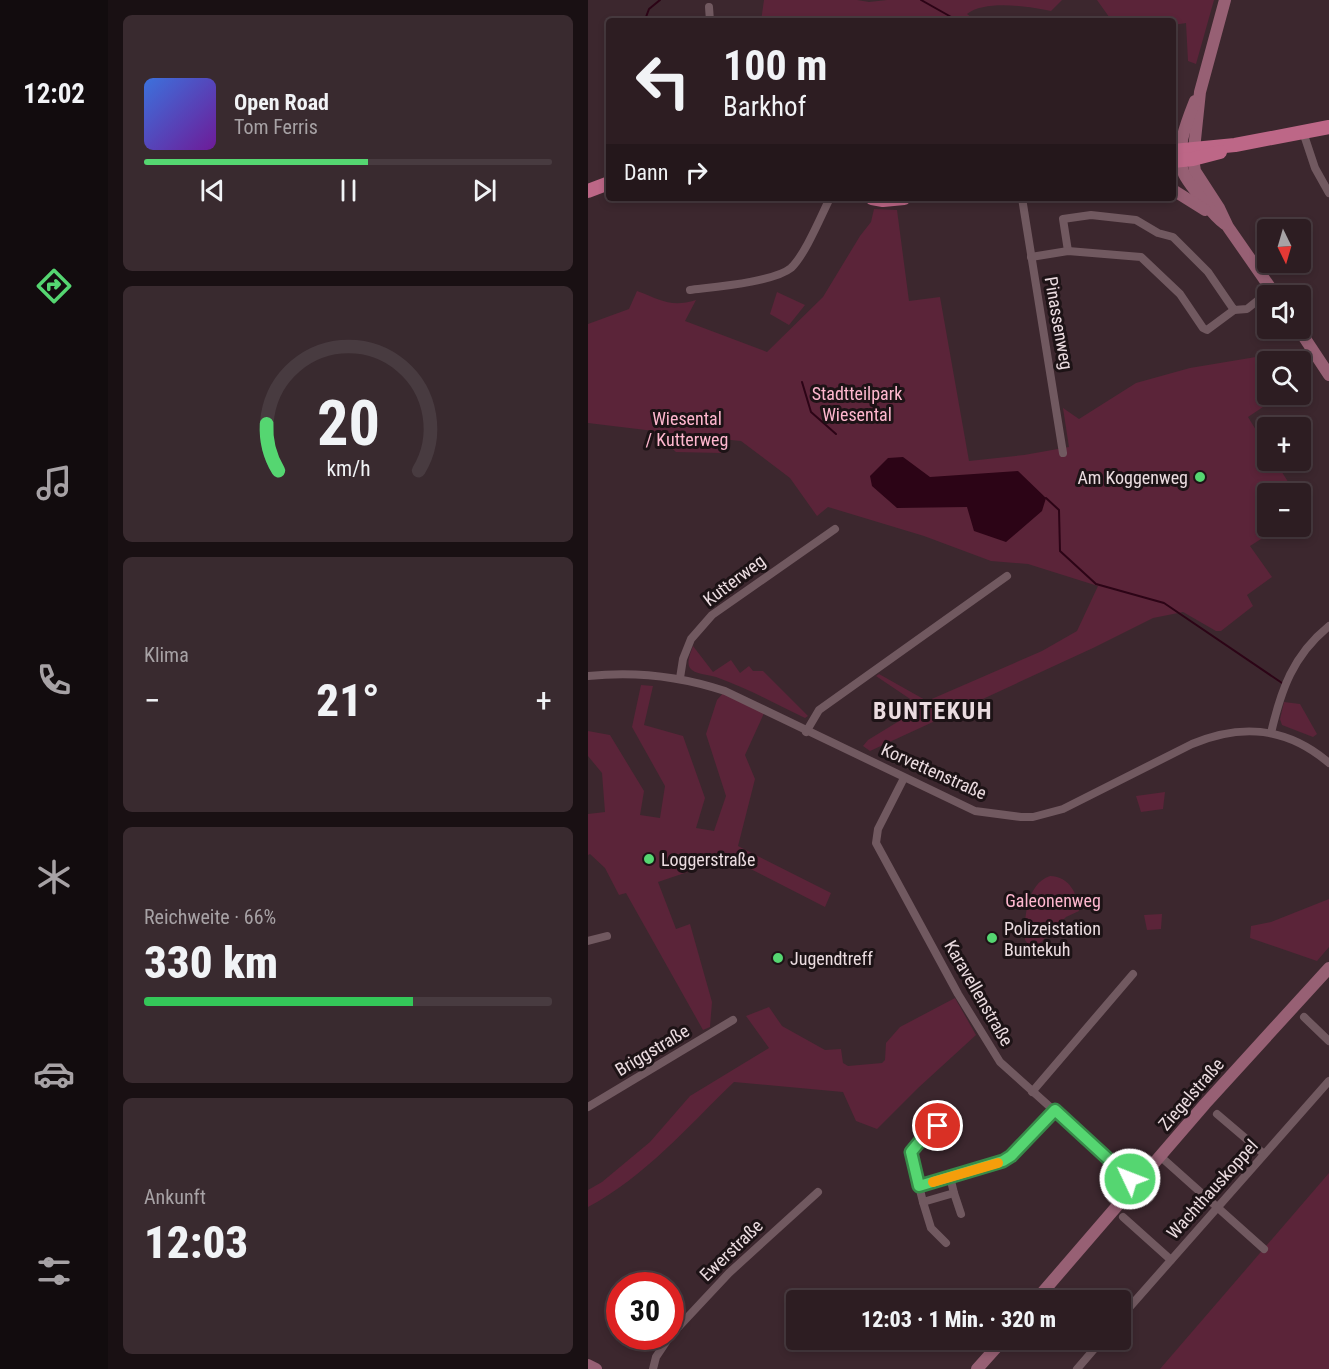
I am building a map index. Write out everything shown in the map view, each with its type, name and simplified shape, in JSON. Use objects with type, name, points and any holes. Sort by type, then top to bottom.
[{"type":"main road","points":[[1216,218],[1184,174],[1183,155],[1225,0]]},
{"type":"main road","points":[[1183,155],[1329,128]]},
{"type":"main road","points":[[1183,155],[1220,208],[1228,227],[1269,285]]},
{"type":"main road","points":[[588,191],[606,184]]},
{"type":"main road","points":[[1176,192],[1196,203],[1228,227]]},
{"type":"main road","points":[[1305,339],[1329,375]]},
{"type":"main road","name":"Ziegelstraße","points":[[1045,1290],[1205,1104],[1329,968]]},
{"type":"main road","points":[[977,1369],[994,1350]]},
{"type":"main road","points":[[588,1365],[596,1369]]},
{"type":"street","points":[[709,7],[710,18]]},
{"type":"street","points":[[1303,132],[1315,168],[1329,193]]},
{"type":"street","points":[[690,290],[774,276],[790,268],[818,223],[829,201]]},
{"type":"street","name":"Pinassenweg","points":[[1022,201],[1063,453]]},
{"type":"street","points":[[1068,251],[1063,219],[1091,215],[1136,220],[1158,233],[1177,240],[1208,272],[1234,310]]},
{"type":"street","points":[[1031,257],[1068,251],[1141,257],[1180,294],[1203,328],[1207,330],[1234,310],[1247,309],[1257,303]]},
{"type":"street","name":"Kutterweg","points":[[680,678],[683,659],[691,639],[712,615],[835,529]]},
{"type":"street","points":[[806,732],[819,710],[1007,576]]},
{"type":"street","points":[[1271,733],[1285,683],[1299,658],[1329,626]]},
{"type":"street","name":"Korvettenstraße","points":[[588,676],[640,674],[680,678],[725,691],[806,732],[975,811],[1021,818],[1063,809],[1207,737],[1238,730],[1271,733],[1298,742],[1317,752],[1329,763]]},
{"type":"street","name":"Karavellenstraße","points":[[904,778],[878,829],[876,843],[991,1050],[1012,1075],[1055,1110],[1137,1185]]},
{"type":"street","points":[[588,941],[607,936]]},
{"type":"street","points":[[1032,1092],[1133,974]]},
{"type":"street","points":[[1304,1017],[1329,1041]]},
{"type":"street","name":"Briggstraße","points":[[588,1107],[733,1020]]},
{"type":"street","name":"Wachthauskoppel","points":[[1131,1305],[1329,1082]]},
{"type":"street","points":[[919,1186],[1003,1161],[1011,1156],[1055,1110]]},
{"type":"street","points":[[1217,1114],[1264,1154]]},
{"type":"street","points":[[938,1126],[926,1134],[911,1152],[931,1228],[946,1243]]},
{"type":"street","points":[[1161,1157],[1264,1249]]},
{"type":"street","points":[[950,1177],[961,1214]]},
{"type":"street","name":"Ewerstraße","points":[[684,1321],[729,1273],[818,1192]]},
{"type":"street","points":[[923,1202],[954,1193]]},
{"type":"street","points":[[1123,1217],[1171,1260]]},
{"type":"street","name":"Ewerstraße","points":[[653,1369],[661,1350]]},
{"type":"street","points":[[1077,1369],[1093,1350]]},
{"type":"green space","points":[[764,0],[869,2],[887,0],[1062,0],[1051,11],[1019,6],[995,6],[984,7],[967,14],[972,18],[761,18]]},
{"type":"green space","points":[[1097,0],[1214,0],[1196,64],[1188,61],[1186,23],[1176,25],[1176,18],[1110,18]]},
{"type":"green space","name":"Stadtteilpark Wiesental","points":[[874,209],[897,210],[909,301],[940,297],[969,461],[1069,447],[1063,408],[1079,419],[1136,383],[1190,368],[1257,357],[1257,405],[1266,405],[1248,417],[1257,432],[1257,471],[1281,471],[1289,483],[1257,483],[1257,537],[1264,537],[1250,546],[1272,577],[1247,595],[1253,606],[1221,631],[1216,631],[1183,612],[1153,618],[870,751],[863,746],[868,740],[922,707],[876,676],[879,674],[927,701],[1042,651],[1077,631],[1098,586],[1028,564],[991,561],[924,536],[828,507],[817,516],[790,478],[741,441],[721,439],[721,453],[676,452],[654,431],[588,423],[588,324],[629,309],[637,291],[673,303],[696,300],[685,321],[767,352],[823,297],[871,222]]},
{"type":"green space","points":[[777,292],[805,305],[789,325],[770,314]]},
{"type":"green space","points":[[693,646],[713,672],[731,660],[740,673],[749,666],[753,671],[763,671],[808,716],[805,718],[739,686],[692,670],[688,663]]},
{"type":"green space","points":[[641,685],[653,686],[644,725],[683,736],[705,798],[696,828],[714,831],[726,796],[706,734],[717,700],[725,691],[765,711],[745,755],[755,779],[738,846],[831,893],[825,907],[729,858],[658,882],[676,929],[690,924],[712,1002],[710,1027],[703,1030],[626,893],[619,895],[605,868],[590,854],[588,855],[588,814],[605,812],[602,773],[588,756],[588,731],[610,735],[644,791],[640,815],[660,818],[665,786],[632,727]]},
{"type":"green space","points":[[1284,702],[1300,704],[1317,734],[1313,737],[1282,725],[1280,719]]},
{"type":"green space","points":[[1165,792],[1163,809],[1141,812],[1136,796]]},
{"type":"green space","name":"Galeonenweg","points":[[1050,876],[1063,879],[1071,887],[1079,911],[1066,917],[1037,946],[1031,948],[1025,940],[1028,903],[1036,886]]},
{"type":"green space","points":[[1329,899],[1329,947],[1317,961],[1250,938],[1251,926],[1271,922]]},
{"type":"green space","points":[[1162,914],[1161,929],[1147,930],[1144,915]]},
{"type":"green space","points":[[955,998],[976,1035],[877,1129],[856,1121],[843,1092],[734,1082],[647,1166],[609,1195],[588,1207],[588,1190],[602,1182],[650,1142],[690,1096],[769,1048],[746,1016],[769,1007],[782,1026],[825,1050],[841,1049],[843,1063],[848,1066],[882,1063],[885,1060],[886,1043],[900,1027]]},
{"type":"green space","points":[[1329,1173],[1329,1369],[1160,1369]]},
{"type":"shaded area","points":[[903,457],[930,477],[1018,471],[1046,498],[1042,511],[1006,542],[974,531],[967,507],[897,508],[872,486],[870,476],[888,458]]},
{"type":"waterway","points":[[646,17],[649,9],[660,0]]},
{"type":"waterway","points":[[921,0],[953,18]]},
{"type":"waterway","points":[[802,382],[811,412],[836,434]]},
{"type":"waterway","points":[[1046,498],[1059,510],[1060,551],[1096,584],[1164,603],[1282,683]]},
{"type":"slow traffic","points":[[933,1182],[998,1163]]},
{"type":"place","name":"Am Koggenweg","points":[[1200,477]]},
{"type":"place","name":"Loggerstraße","points":[[649,859]]},
{"type":"place","name":"Polizeistation Buntekuh","points":[[992,938]]},
{"type":"place","name":"Jugendtreff","points":[[778,958]]},
{"type":"district","name":"BUNTEKUH","points":[[933,711]]},
{"type":"route","points":[[938,1126],[912,1148],[911,1157],[919,1186],[1003,1161],[1011,1156],[1055,1110],[1130,1179]]},
{"type":"park label","name":"Wiesental / Kutterweg","points":[[687,428]]}]
